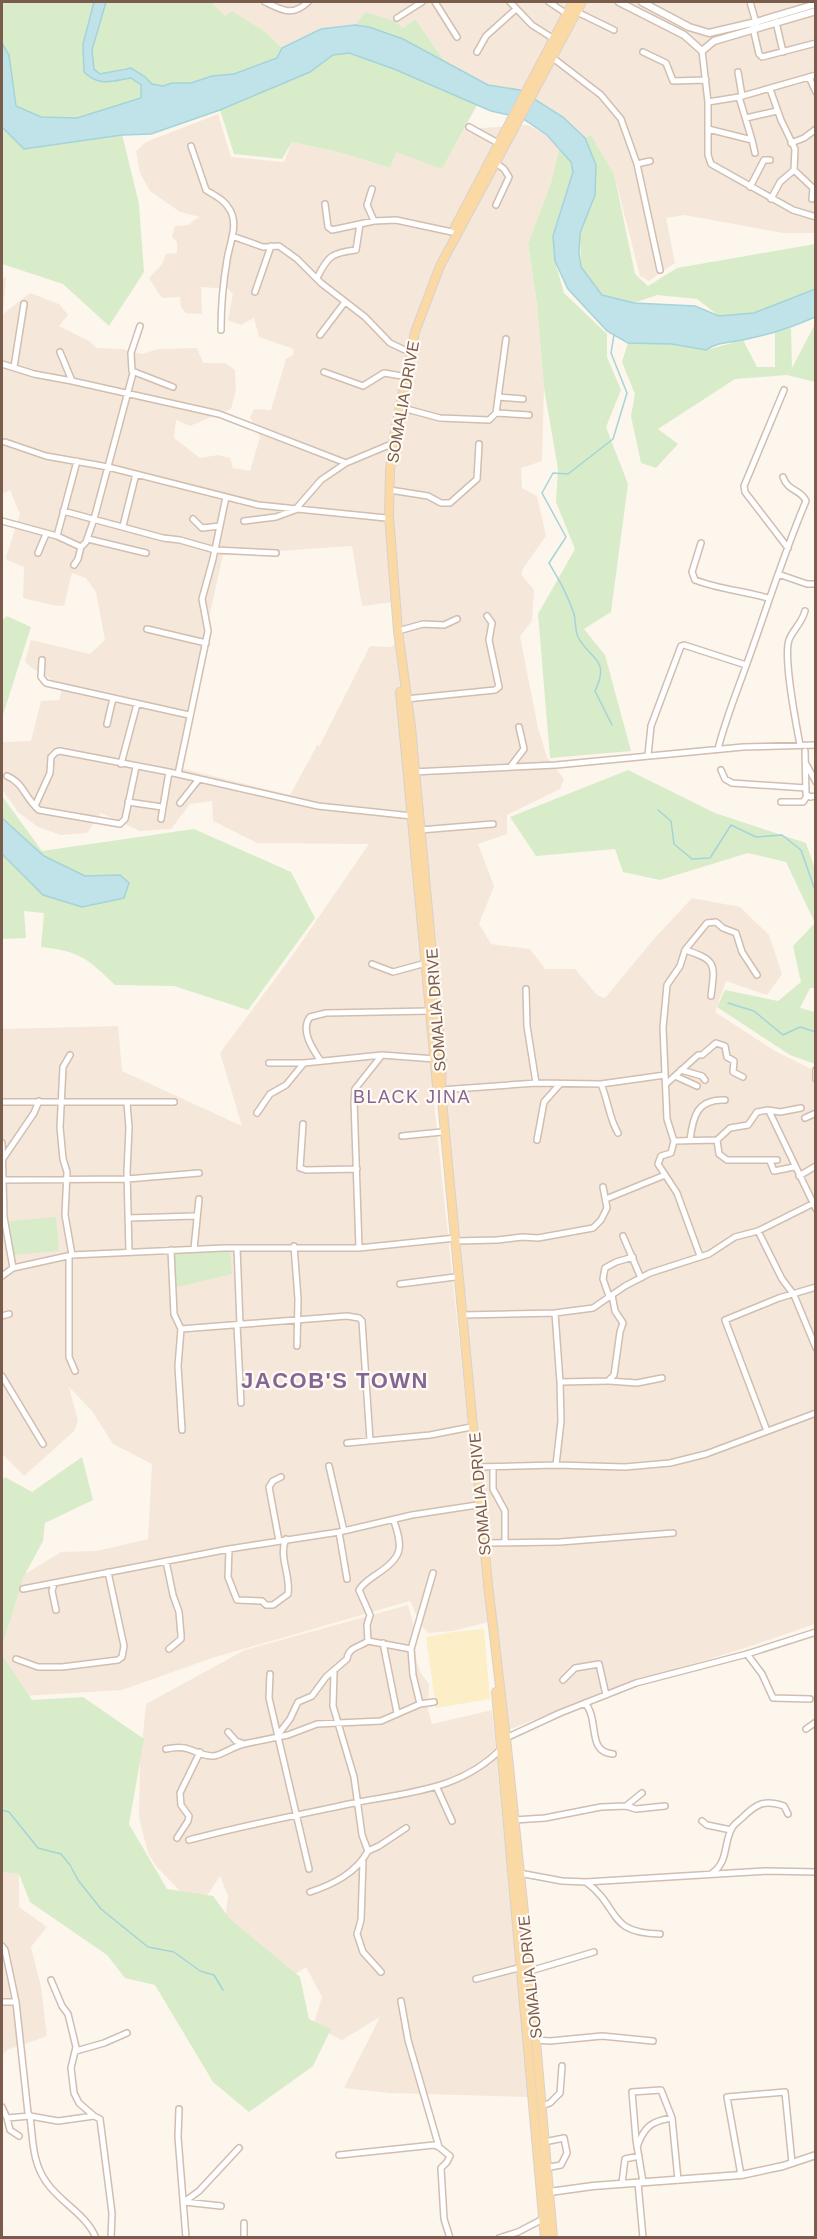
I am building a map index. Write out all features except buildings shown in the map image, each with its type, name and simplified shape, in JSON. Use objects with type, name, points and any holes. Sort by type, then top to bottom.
[{"type":"main road","name":"SOMALIA DRIVE","points":[[532,89],[573,2]]},
{"type":"main road","name":"SOMALIA DRIVE","points":[[553,2238],[543,2168],[506,1738],[455,1277],[455,1239],[442,1132],[412,816],[411,727],[398,631],[389,516],[391,446],[411,348],[428,295],[457,234],[496,164],[513,123],[553,58],[582,2]]},
{"type":"main road","name":"SOMALIA DRIVE","points":[[513,123],[498,143],[452,232],[425,291],[402,376],[391,446],[386,518],[388,564],[420,830],[442,1061],[441,1090],[501,1749],[536,2040],[544,2142],[543,2168]]},
{"type":"main road","name":"SOMALIA DRIVE","points":[[545,2238],[543,2219],[546,2193]]},
{"type":"street","points":[[265,2],[285,11],[292,11],[308,2]]},
{"type":"street","points":[[397,18],[422,2]]},
{"type":"street","points":[[435,2],[457,37]]},
{"type":"street","points":[[510,2],[532,25],[554,39]]},
{"type":"street","points":[[549,2],[567,14]]},
{"type":"street","points":[[619,2],[639,10],[684,35],[702,51],[708,102],[708,155],[711,164],[771,199],[805,215],[816,217]]},
{"type":"street","points":[[639,10],[643,2],[689,27],[709,33],[776,22],[816,11]]},
{"type":"street","points":[[750,2],[759,54],[762,57],[815,42]]},
{"type":"street","points":[[702,51],[714,40],[816,4]]},
{"type":"street","points":[[477,52],[486,36],[516,9]]},
{"type":"street","points":[[577,12],[614,30]]},
{"type":"street","points":[[776,22],[783,52]]},
{"type":"street","points":[[684,35],[689,27]]},
{"type":"street","points":[[709,33],[714,40]]},
{"type":"street","points":[[643,52],[666,63],[673,81],[706,80]]},
{"type":"street","points":[[553,58],[581,79],[613,108],[621,119],[637,164],[660,270]]},
{"type":"street","points":[[738,72],[741,97],[756,153]]},
{"type":"street","points":[[708,102],[741,97],[812,76],[816,92]]},
{"type":"street","points":[[770,89],[796,156],[794,170],[780,182],[771,199]]},
{"type":"street","points":[[746,118],[777,111]]},
{"type":"street","points":[[468,127],[498,143]]},
{"type":"street","points":[[708,129],[752,140]]},
{"type":"street","points":[[792,143],[816,129]]},
{"type":"street","points":[[191,146],[206,190],[219,197],[231,211],[232,236],[221,307],[221,330]]},
{"type":"street","points":[[750,187],[764,160],[770,159]]},
{"type":"street","points":[[637,164],[650,161]]},
{"type":"street","points":[[496,164],[504,169],[509,177],[496,205]]},
{"type":"street","points":[[794,170],[814,186],[812,199]]},
{"type":"street","points":[[372,189],[367,205],[374,221]]},
{"type":"street","points":[[325,204],[330,229],[336,230],[374,221],[403,221],[452,232]]},
{"type":"street","points":[[317,278],[332,255],[356,250],[360,224]]},
{"type":"street","points":[[232,236],[263,247],[279,246],[365,317],[390,343],[407,351]]},
{"type":"street","points":[[255,292],[271,246]]},
{"type":"street","points":[[320,335],[345,302]]},
{"type":"street","points":[[14,367],[24,304]]},
{"type":"street","points":[[74,565],[81,547],[88,539],[94,519],[133,373],[131,353],[140,326]]},
{"type":"street","points":[[399,407],[440,418],[484,422],[489,420],[495,413],[506,339]]},
{"type":"street","points":[[60,352],[72,381]]},
{"type":"street","points":[[2,364],[34,374],[219,414],[346,464]]},
{"type":"street","points":[[324,372],[363,386],[384,373],[402,376]]},
{"type":"street","points":[[133,373],[173,387]]},
{"type":"street","points":[[784,390],[744,486],[748,496],[788,548]]},
{"type":"street","points":[[498,397],[523,399]]},
{"type":"street","points":[[495,413],[529,415]]},
{"type":"street","points":[[5,442],[46,456],[108,467],[258,505],[386,518]]},
{"type":"street","points":[[390,490],[428,496],[446,504],[453,502],[477,479],[479,444]]},
{"type":"street","points":[[244,521],[276,517],[295,510],[321,480],[346,464],[391,446]]},
{"type":"street","points":[[57,536],[77,461]]},
{"type":"street","points":[[123,526],[136,474]]},
{"type":"street","points":[[718,749],[726,716],[806,501],[802,495],[789,488],[783,477]]},
{"type":"street","points":[[178,774],[206,643],[208,627],[202,599],[226,497]]},
{"type":"street","points":[[63,511],[153,536],[180,540],[215,550],[276,553]]},
{"type":"street","points":[[193,519],[202,528],[220,526]]},
{"type":"street","points":[[2,521],[57,536],[81,547]]},
{"type":"street","points":[[38,553],[46,534]]},
{"type":"street","points":[[88,539],[146,553]]},
{"type":"street","points":[[701,543],[692,572],[695,580],[768,598]]},
{"type":"street","points":[[778,574],[807,584],[816,584]]},
{"type":"street","points":[[800,745],[789,674],[788,650],[789,640],[802,621],[805,611]]},
{"type":"street","points":[[406,699],[495,690],[499,687],[490,647],[489,636],[492,623],[487,616]]},
{"type":"street","points":[[398,631],[423,624],[444,625],[457,619]]},
{"type":"street","points":[[147,629],[206,643]]},
{"type":"street","points":[[645,756],[651,726],[681,646],[684,645],[746,665]]},
{"type":"street","points":[[42,660],[41,677],[46,683],[189,715]]},
{"type":"street","points":[[107,724],[112,698]]},
{"type":"street","points":[[121,764],[137,704]]},
{"type":"street","points":[[511,766],[524,749],[519,728]]},
{"type":"street","points":[[412,772],[592,761],[718,749],[816,745]]},
{"type":"street","points":[[35,806],[50,773],[51,757],[60,751],[169,772],[318,806],[412,816]]},
{"type":"street","points":[[781,802],[803,802],[807,796],[805,751]]},
{"type":"street","points":[[805,762],[816,782]]},
{"type":"street","points":[[7,776],[13,778],[24,788],[39,810],[120,824],[125,819],[136,767]]},
{"type":"street","points":[[721,770],[725,779],[732,783],[807,788]]},
{"type":"street","points":[[161,819],[169,772]]},
{"type":"street","points":[[180,802],[199,779]]},
{"type":"street","points":[[807,796],[816,796]]},
{"type":"street","points":[[128,802],[162,807]]},
{"type":"street","points":[[420,830],[493,824]]},
{"type":"street","points":[[700,1256],[677,1193],[657,1164],[658,1160],[671,1153],[674,1141],[667,1119],[665,1075],[663,1028],[667,985],[680,966],[685,950],[707,922],[716,922],[739,936],[742,952],[756,975]]},
{"type":"street","points":[[685,950],[707,958],[711,962],[713,972],[711,996]]},
{"type":"street","points":[[372,964],[393,972],[426,963]]},
{"type":"street","points":[[526,989],[527,1026],[536,1083]]},
{"type":"street","points":[[320,1060],[307,1035],[306,1024],[310,1017],[326,1013],[430,1011]]},
{"type":"street","points":[[666,1084],[698,1055],[702,1055],[716,1043],[725,1046],[727,1057],[734,1061],[733,1072],[743,1077]]},
{"type":"street","points":[[70,1055],[63,1066],[60,1127],[63,1159],[68,1179],[65,1215],[70,1255],[69,1357],[75,1371]]},
{"type":"street","points":[[269,1063],[304,1063],[382,1055],[435,1059]]},
{"type":"street","points":[[359,1248],[355,1089],[382,1055]]},
{"type":"street","points":[[257,1113],[270,1094],[286,1085],[304,1063]]},
{"type":"street","points":[[681,1070],[702,1076],[705,1080]]},
{"type":"street","points":[[816,1070],[816,1079]]},
{"type":"street","points":[[441,1090],[536,1083],[601,1084],[665,1075]]},
{"type":"street","points":[[675,1076],[697,1086]]},
{"type":"street","points":[[537,1140],[544,1102],[560,1084]]},
{"type":"street","points":[[601,1084],[608,1101],[612,1122],[618,1133]]},
{"type":"street","points":[[690,1140],[700,1107],[706,1103],[725,1100]]},
{"type":"street","points":[[2,1160],[34,1113],[39,1101]]},
{"type":"street","points":[[2,1102],[174,1102]]},
{"type":"street","points":[[127,1103],[129,1252]]},
{"type":"street","points":[[674,1141],[717,1140],[730,1128],[748,1125],[757,1112],[768,1110],[780,1112],[801,1108]]},
{"type":"street","points":[[463,1315],[555,1313],[592,1308],[640,1278],[709,1254],[735,1237],[758,1231],[815,1205],[794,1167],[779,1128],[768,1110]]},
{"type":"street","points":[[805,1118],[816,1113]]},
{"type":"street","points":[[303,1124],[300,1168],[306,1170],[357,1169]]},
{"type":"street","points":[[402,1136],[442,1132]]},
{"type":"street","points":[[717,1140],[719,1154],[727,1160],[773,1161],[774,1171],[794,1167]]},
{"type":"street","points":[[13,1268],[4,1216],[2,1143],[14,1143]]},
{"type":"street","points":[[799,1176],[816,1167]]},
{"type":"street","points":[[2,1180],[127,1179],[199,1173]]},
{"type":"street","points":[[606,1199],[665,1175]]},
{"type":"street","points":[[2,1276],[13,1268],[70,1255],[294,1246],[359,1248],[455,1239],[538,1238],[593,1228],[604,1216],[607,1208],[603,1187]]},
{"type":"street","points":[[194,1249],[198,1199]]},
{"type":"street","points":[[128,1218],[195,1216]]},
{"type":"street","points":[[758,1231],[782,1279],[794,1295],[816,1347]]},
{"type":"street","points":[[623,1236],[640,1278]]},
{"type":"street","points":[[294,1246],[297,1346]]},
{"type":"street","points":[[237,1248],[242,1403]]},
{"type":"street","points":[[171,1250],[173,1305],[181,1329],[178,1366],[182,1430]]},
{"type":"street","points":[[2,1256],[10,1254]]},
{"type":"street","points":[[608,1381],[616,1371],[623,1323],[615,1311],[611,1295],[603,1279],[605,1268],[633,1257]]},
{"type":"street","points":[[400,1284],[455,1277]]},
{"type":"street","points":[[767,1431],[725,1320],[779,1298],[816,1287]]},
{"type":"street","points":[[555,1313],[561,1427],[556,1465]]},
{"type":"street","points":[[2,1316],[9,1314]]},
{"type":"street","points":[[181,1329],[356,1317],[362,1321],[370,1440]]},
{"type":"street","points":[[2,1378],[44,1444]]},
{"type":"street","points":[[560,1382],[637,1383],[662,1378]]},
{"type":"street","points":[[476,1467],[556,1465],[625,1467],[670,1463],[706,1454],[816,1413]]},
{"type":"street","points":[[347,1443],[430,1435],[471,1427]]},
{"type":"street","points":[[329,1466],[341,1532],[346,1579]]},
{"type":"street","points":[[493,1467],[493,1489],[505,1511],[505,1542]]},
{"type":"street","points":[[279,1540],[269,1487],[273,1480],[281,1477]]},
{"type":"street","points":[[23,1589],[279,1540],[341,1532],[412,1515],[477,1505]]},
{"type":"street","points":[[368,1641],[367,1630],[370,1615],[359,1590],[368,1580],[384,1569],[399,1552],[400,1541],[394,1521]]},
{"type":"street","points":[[485,1543],[567,1541],[673,1533]]},
{"type":"street","points":[[230,1549],[228,1577],[237,1600],[262,1601],[266,1605],[273,1605],[288,1594],[289,1578],[283,1553],[286,1539]]},
{"type":"street","points":[[166,1562],[179,1612],[181,1635],[181,1639],[169,1649]]},
{"type":"street","points":[[16,1659],[38,1667],[62,1667],[118,1660],[122,1657],[124,1646],[108,1572]]},
{"type":"street","points":[[420,1704],[414,1681],[411,1649],[434,1573]]},
{"type":"street","points":[[54,1584],[52,1592],[56,1610]]},
{"type":"street","points":[[506,1738],[636,1683],[747,1654],[816,1632]]},
{"type":"street","points":[[277,1736],[290,1719],[298,1702],[312,1696],[326,1677],[347,1659],[350,1651],[368,1641],[411,1649]]},
{"type":"street","points":[[383,1643],[397,1713]]},
{"type":"street","points":[[747,1654],[762,1674],[773,1698],[810,1699]]},
{"type":"street","points":[[563,1680],[575,1668],[599,1664],[606,1695]]},
{"type":"street","points":[[334,1672],[333,1697],[337,1723],[354,1777],[362,1835],[368,1851]]},
{"type":"street","points":[[270,1674],[269,1698],[309,1869]]},
{"type":"street","points":[[166,1749],[181,1746],[217,1756],[231,1747],[297,1733],[317,1724],[381,1720],[420,1704],[434,1702]]},
{"type":"street","points":[[585,1703],[592,1715],[598,1748],[604,1754],[613,1754]]},
{"type":"street","points":[[806,1729],[816,1722]]},
{"type":"street","points":[[228,1732],[236,1741],[244,1744]]},
{"type":"street","points":[[189,1840],[359,1802],[437,1788],[479,1767],[501,1749]]},
{"type":"street","points":[[177,1838],[189,1816],[181,1805],[180,1793],[200,1752]]},
{"type":"street","points":[[437,1788],[452,1821]]},
{"type":"street","points":[[626,1806],[642,1793]]},
{"type":"street","points":[[710,1875],[719,1868],[724,1860],[731,1830],[752,1807],[767,1802],[784,1806],[788,1814]]},
{"type":"street","points":[[514,1820],[545,1818],[601,1807],[626,1806],[633,1809],[665,1806]]},
{"type":"street","points":[[702,1821],[706,1825],[731,1830]]},
{"type":"street","points":[[310,1892],[328,1886],[351,1872],[363,1861],[368,1851],[406,1828]]},
{"type":"street","points":[[363,1861],[361,1920],[357,1934],[363,1952],[381,1972]]},
{"type":"street","points":[[519,1873],[562,1881],[586,1882],[766,1871],[816,1872]]},
{"type":"street","points":[[586,1882],[602,1896],[612,1915],[624,1926],[632,1931],[660,1934]]},
{"type":"street","points":[[2,1946],[16,2002],[34,2156],[40,2171],[54,2191],[90,2225],[96,2238]]},
{"type":"street","points":[[476,1979],[594,1952]]},
{"type":"street","points":[[51,1980],[68,2014],[76,2051],[71,2068],[74,2093],[79,2103],[98,2117],[101,2125],[112,2213],[111,2238]]},
{"type":"street","points":[[400,2001],[408,2040],[439,2147]]},
{"type":"street","points":[[2,2002],[16,2002]]},
{"type":"street","points":[[76,2051],[105,2043],[127,2033]]},
{"type":"street","points":[[536,2040],[550,2041],[602,2036],[653,2041]]},
{"type":"street","points":[[541,2106],[550,2103],[560,2094],[562,2066]]},
{"type":"street","points":[[643,2238],[639,2156],[632,2092],[661,2091],[672,2118],[678,2180]]},
{"type":"street","points":[[741,2175],[727,2097],[785,2092],[792,2163]]},
{"type":"street","points":[[179,2109],[178,2137],[186,2238]]},
{"type":"street","points":[[2,2110],[10,2130],[19,2136]]},
{"type":"street","points":[[7,2118],[30,2116],[58,2121],[94,2116]]},
{"type":"street","points":[[637,2149],[648,2127],[657,2120],[672,2118]]},
{"type":"street","points":[[543,2168],[561,2165],[567,2153],[564,2138],[544,2142]]},
{"type":"street","points":[[339,2155],[434,2145],[439,2147],[450,2156],[441,2168],[444,2219],[450,2238]]},
{"type":"street","points":[[184,2202],[199,2191],[239,2148]]},
{"type":"street","points":[[546,2193],[622,2183],[741,2175],[816,2155]]},
{"type":"street","points":[[622,2183],[625,2159],[639,2156]]},
{"type":"street","points":[[184,2202],[221,2206]]},
{"type":"street","points":[[499,2238],[518,2232],[543,2219]]},
{"type":"street","points":[[244,2223],[244,2238]]},
{"type":"shaded area","points":[[215,2],[815,2],[815,233],[783,233],[684,215],[666,218],[675,263],[649,281],[640,276],[614,174],[591,135],[585,138],[563,117],[520,90],[488,85],[445,62],[415,19],[403,28],[365,12],[355,25],[321,29],[282,48],[268,47],[225,17],[213,4]]},
{"type":"shaded area","points":[[218,114],[231,157],[284,162],[292,142],[342,153],[390,168],[395,151],[442,169],[464,129],[528,125],[547,135],[559,149],[551,183],[528,244],[537,304],[544,388],[542,461],[521,468],[522,488],[537,496],[546,536],[521,574],[534,590],[532,621],[520,636],[538,728],[547,757],[564,779],[560,789],[507,815],[507,834],[478,844],[494,886],[479,924],[491,944],[530,949],[545,969],[575,969],[597,995],[605,998],[653,940],[692,898],[740,907],[769,935],[782,974],[767,995],[726,981],[715,1012],[775,1051],[815,1071],[815,1624],[620,1686],[508,1730],[492,1624],[441,1114],[433,1093],[489,1622],[453,1631],[428,1633],[421,1625],[410,1601],[212,1658],[122,1690],[24,1696],[2,1656],[2,1637],[17,1579],[61,1552],[97,1551],[148,1539],[152,1464],[113,1444],[92,1411],[69,1387],[78,1421],[74,1431],[24,1476],[2,1454],[2,1029],[118,1026],[122,1071],[242,1126],[220,1053],[292,956],[369,844],[257,843],[213,821],[212,801],[190,804],[171,829],[140,831],[101,813],[87,833],[61,835],[38,827],[18,812],[2,789],[2,742],[31,741],[41,701],[59,700],[62,690],[51,679],[30,667],[25,661],[31,640],[90,654],[105,640],[96,592],[86,578],[72,573],[64,606],[23,598],[24,567],[7,560],[6,557],[20,514],[10,490],[2,494],[2,276],[6,278],[3,314],[30,293],[59,304],[68,315],[59,326],[89,341],[97,348],[123,349],[142,354],[158,349],[197,348],[203,363],[225,363],[235,370],[236,390],[231,409],[190,426],[176,420],[174,438],[200,458],[218,455],[230,458],[233,468],[250,471],[260,437],[250,417],[254,409],[271,410],[286,359],[293,355],[294,349],[259,337],[254,318],[241,325],[228,320],[233,294],[228,289],[201,287],[202,314],[186,313],[181,307],[180,297],[162,298],[157,291],[149,278],[162,264],[166,254],[177,253],[177,242],[172,237],[175,226],[189,225],[200,217],[180,212],[150,191],[140,173],[136,151],[146,142]],"holes":[[[352,546],[362,606],[393,602],[395,644],[391,647],[370,646],[319,747],[318,744],[290,795],[176,767],[223,555]]]},
{"type":"shaded area","points":[[408,1605],[413,1623],[416,1658],[420,1672],[429,1684],[428,1710],[432,1724],[492,1710],[529,2097],[390,2093],[344,2088],[380,2017],[342,2040],[313,2026],[322,1997],[306,1967],[290,1978],[225,1922],[228,1896],[220,1876],[206,1897],[185,1896],[156,1866],[148,1853],[139,1818],[140,1762],[146,1704],[245,1650]]},
{"type":"shaded area","points":[[2,1872],[19,1874],[19,1907],[47,1927],[31,1947],[41,1987],[47,2036],[7,2050],[2,2055]]},
{"type":"green space","points":[[2,2],[94,2],[83,44],[84,72],[100,81],[131,78],[141,85],[141,99],[77,118],[41,117],[16,106],[9,55],[2,43]]},
{"type":"green space","points":[[106,2],[215,2],[213,4],[225,16],[232,11],[264,31],[282,48],[277,58],[234,74],[212,76],[191,83],[173,83],[164,86],[152,84],[144,76],[125,68],[100,74],[93,69],[92,50]]},
{"type":"green space","points":[[365,12],[394,21],[403,28],[415,19],[445,62],[391,34],[355,25]]},
{"type":"green space","points":[[348,53],[394,69],[477,105],[442,169],[396,152],[390,168],[342,153],[292,142],[282,159],[234,154],[220,110],[310,72],[333,55]]},
{"type":"green space","points":[[2,127],[24,149],[122,134],[139,204],[144,272],[109,326],[63,284],[2,264]]},
{"type":"green space","points":[[591,135],[614,174],[635,274],[648,286],[677,268],[815,244],[815,289],[754,313],[719,316],[697,299],[657,295],[634,303],[602,295],[581,267],[580,233],[595,195],[596,165],[585,138]]},
{"type":"green space","points":[[559,149],[571,162],[573,173],[553,236],[555,261],[564,293],[607,334],[607,357],[621,390],[606,427],[628,484],[611,612],[584,629],[605,655],[631,751],[550,758],[538,614],[575,549],[556,502],[558,469],[544,388],[537,304],[528,244],[551,183]]},
{"type":"green space","points":[[815,324],[815,382],[787,375],[735,379],[658,429],[678,444],[656,468],[641,463],[631,416],[635,394],[622,362],[628,343],[672,344],[706,350],[743,340],[757,367],[775,367],[775,332],[791,328],[792,368]]},
{"type":"green space","points":[[7,616],[31,627],[2,718],[2,620]]},
{"type":"green space","points":[[628,770],[715,813],[806,843],[815,869],[816,988],[810,988],[800,1008],[815,1012],[815,1064],[790,1055],[717,1007],[725,990],[778,1001],[801,982],[793,946],[815,923],[786,862],[748,853],[660,880],[623,872],[615,849],[536,856],[510,817]]},
{"type":"green space","points":[[2,796],[42,851],[194,829],[291,872],[315,918],[248,1010],[174,986],[115,985],[82,958],[65,951],[41,947],[44,913],[24,911],[26,938],[2,939]]},
{"type":"green space","points":[[56,1217],[59,1251],[13,1255],[10,1221]]},
{"type":"green space","points":[[230,1251],[232,1274],[174,1288],[174,1254]]},
{"type":"green space","points":[[82,1457],[93,1500],[45,1523],[43,1541],[23,1578],[2,1647],[2,1480],[5,1477],[32,1492]]},
{"type":"green space","points":[[2,1655],[32,1700],[83,1697],[144,1739],[129,1824],[167,1889],[213,1896],[230,1919],[300,1977],[309,2019],[331,2029],[313,2066],[249,2112],[213,2082],[155,1985],[125,1978],[107,1955],[30,1902],[19,1874],[2,1872]]},
{"type":"sand","points":[[484,1629],[490,1699],[436,1708],[426,1637]]},
{"type":"water","points":[[94,2],[106,2],[92,50],[94,69],[100,74],[131,68],[152,84],[163,86],[172,83],[191,83],[212,76],[234,74],[277,58],[282,48],[321,29],[355,25],[369,27],[403,39],[488,85],[520,90],[563,117],[585,138],[596,165],[595,195],[580,233],[579,253],[581,267],[602,295],[634,303],[695,306],[719,316],[754,313],[815,289],[815,317],[773,332],[721,344],[706,350],[672,344],[628,343],[607,331],[568,289],[555,261],[553,236],[573,172],[571,162],[547,135],[522,118],[491,111],[394,69],[349,53],[333,55],[310,72],[220,110],[151,134],[122,135],[24,149],[2,127],[2,43],[9,55],[16,106],[41,117],[77,118],[141,98],[141,85],[131,78],[100,81],[84,72],[83,44]]},
{"type":"water","points":[[2,818],[44,856],[85,876],[120,875],[129,883],[124,898],[82,907],[43,895],[2,854]]},
{"type":"waterway","points":[[612,725],[595,691],[601,672],[600,665],[578,637],[572,607],[549,563],[566,537],[542,493],[553,473],[568,474],[613,439],[627,393],[611,353],[614,335]]},
{"type":"waterway","points":[[658,810],[671,821],[674,844],[692,859],[710,858],[731,825],[756,837],[782,835],[801,850],[816,893]]},
{"type":"waterway","points":[[728,1003],[754,1011],[783,1035],[800,1027],[816,1032]]},
{"type":"waterway","points":[[2,1810],[9,1812],[38,1848],[61,1854],[101,1909],[148,1947],[174,1952],[200,1971],[214,1975],[223,1990]]},
{"type":"district","name":"BLACK JINA","points":[[412,1097]]},
{"type":"district","name":"JACOB'S TOWN","points":[[335,1380]]}]
